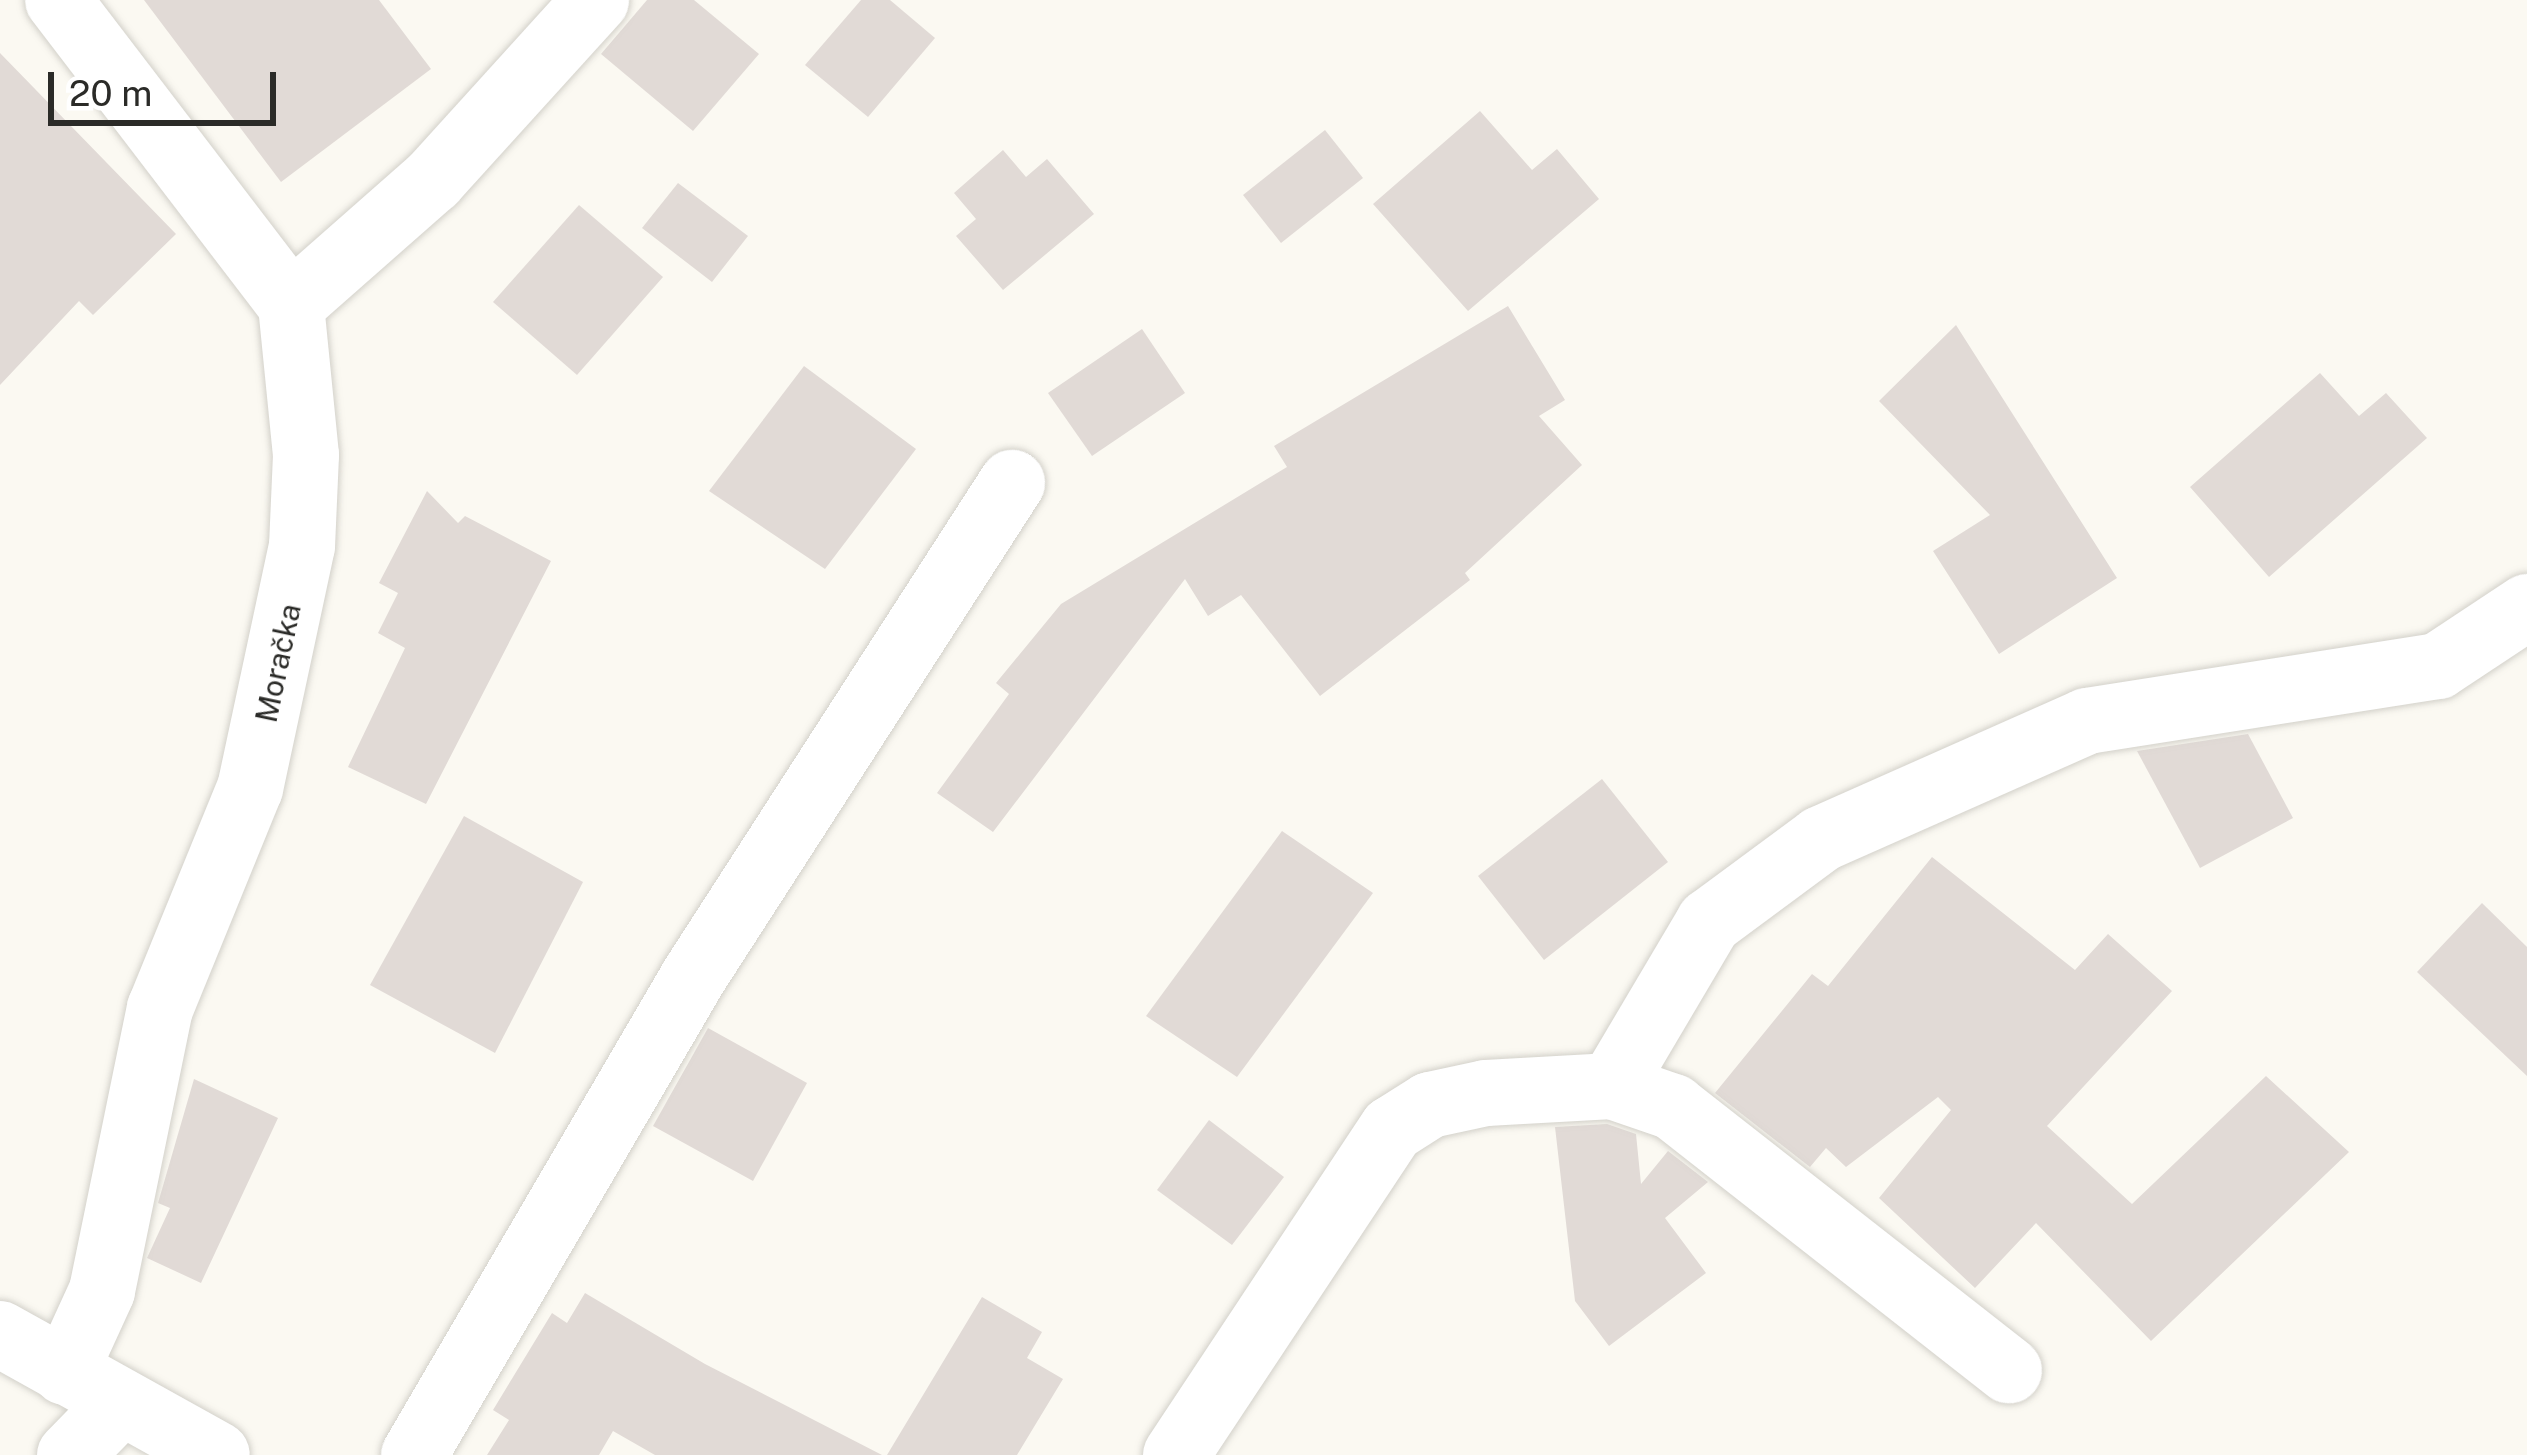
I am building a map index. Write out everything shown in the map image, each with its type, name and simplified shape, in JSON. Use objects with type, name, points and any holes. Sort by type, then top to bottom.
[{"type":"street","points":[[58,0],[291,305],[405,208],[596,0]]},
{"type":"street","name":"Moračka","points":[[65,1372],[102,1292],[160,1008],[250,788],[288,622],[306,455],[291,305]]},
{"type":"street","points":[[414,1455],[694,976],[1012,483]]},
{"type":"street","points":[[1612,1086],[1709,922],[1821,838],[2087,721],[2438,666],[2527,607]]},
{"type":"street","points":[[1176,1455],[1392,1129],[1430,1105],[1486,1093],[1612,1086],[1673,1107],[2009,1370]]},
{"type":"street","points":[[0,1334],[217,1455]]},
{"type":"street","points":[[70,1455],[122,1402]]},
{"type":"building","points":[[144,0],[379,0],[431,69],[281,182]]},
{"type":"building","points":[[647,0],[694,0],[759,54],[693,131],[601,54]]},
{"type":"building","points":[[861,0],[890,0],[935,38],[868,117],[805,65]]},
{"type":"building","points":[[0,53],[176,234],[93,315],[79,301],[0,385]]},
{"type":"building","points":[[1480,111],[1532,170],[1557,149],[1599,199],[1468,311],[1373,204]]},
{"type":"building","points":[[1325,130],[1363,178],[1281,243],[1243,195]]},
{"type":"building","points":[[1003,150],[1026,177],[1047,159],[1094,214],[1003,290],[956,236],[976,219],[954,193]]},
{"type":"building","points":[[678,183],[748,236],[712,282],[642,228]]},
{"type":"building","points":[[579,205],[663,277],[577,375],[493,302]]},
{"type":"building","points":[[1508,306],[1565,400],[1539,416],[1582,465],[1465,573],[1470,580],[1320,696],[1241,595],[1208,616],[1185,579],[993,832],[937,793],[1009,694],[996,683],[1061,604],[1287,467],[1274,446]]},
{"type":"building","points":[[1956,325],[2117,578],[1999,654],[1933,551],[1990,515],[1879,401]]},
{"type":"building","points":[[1142,329],[1185,393],[1092,456],[1048,393]]},
{"type":"building","points":[[804,366],[916,449],[825,569],[709,491]]},
{"type":"building","points":[[2320,373],[2359,416],[2386,393],[2427,438],[2269,577],[2190,487]]},
{"type":"building","points":[[427,491],[458,523],[465,516],[551,561],[426,804],[348,767],[405,648],[378,633],[398,593],[379,583]]},
{"type":"building","points":[[2248,734],[2293,818],[2200,868],[2137,751]]},
{"type":"building","points":[[1602,779],[1668,862],[1544,960],[1478,876]]},
{"type":"building","points":[[464,816],[583,882],[495,1053],[370,985]]},
{"type":"building","points":[[1282,831],[1373,893],[1237,1077],[1146,1016]]},
{"type":"building","points":[[1932,857],[2075,970],[2108,934],[2172,991],[2047,1126],[2132,1204],[2266,1076],[2349,1152],[2151,1341],[2036,1223],[1975,1288],[1879,1198],[1951,1110],[1938,1097],[1846,1167],[1826,1148],[1810,1167],[1715,1093],[1812,974],[1828,986]]},
{"type":"building","points":[[2482,903],[2527,947],[2527,1076],[2417,972]]},
{"type":"building","points":[[708,1028],[807,1083],[753,1181],[653,1126]]},
{"type":"building","points":[[194,1079],[278,1118],[201,1283],[147,1258],[170,1208],[158,1203]]},
{"type":"building","points":[[1209,1120],[1284,1177],[1232,1245],[1157,1190]]},
{"type":"building","points":[[1607,1124],[1636,1134],[1641,1184],[1668,1151],[1708,1182],[1665,1218],[1706,1273],[1609,1346],[1575,1301],[1555,1127]]},
{"type":"building","points":[[585,1293],[705,1364],[882,1455],[655,1455],[613,1431],[599,1455],[487,1455],[509,1420],[493,1410],[552,1313],[567,1323]]},
{"type":"building","points":[[982,1297],[1042,1332],[1027,1358],[1063,1379],[1017,1455],[887,1455]]}]
